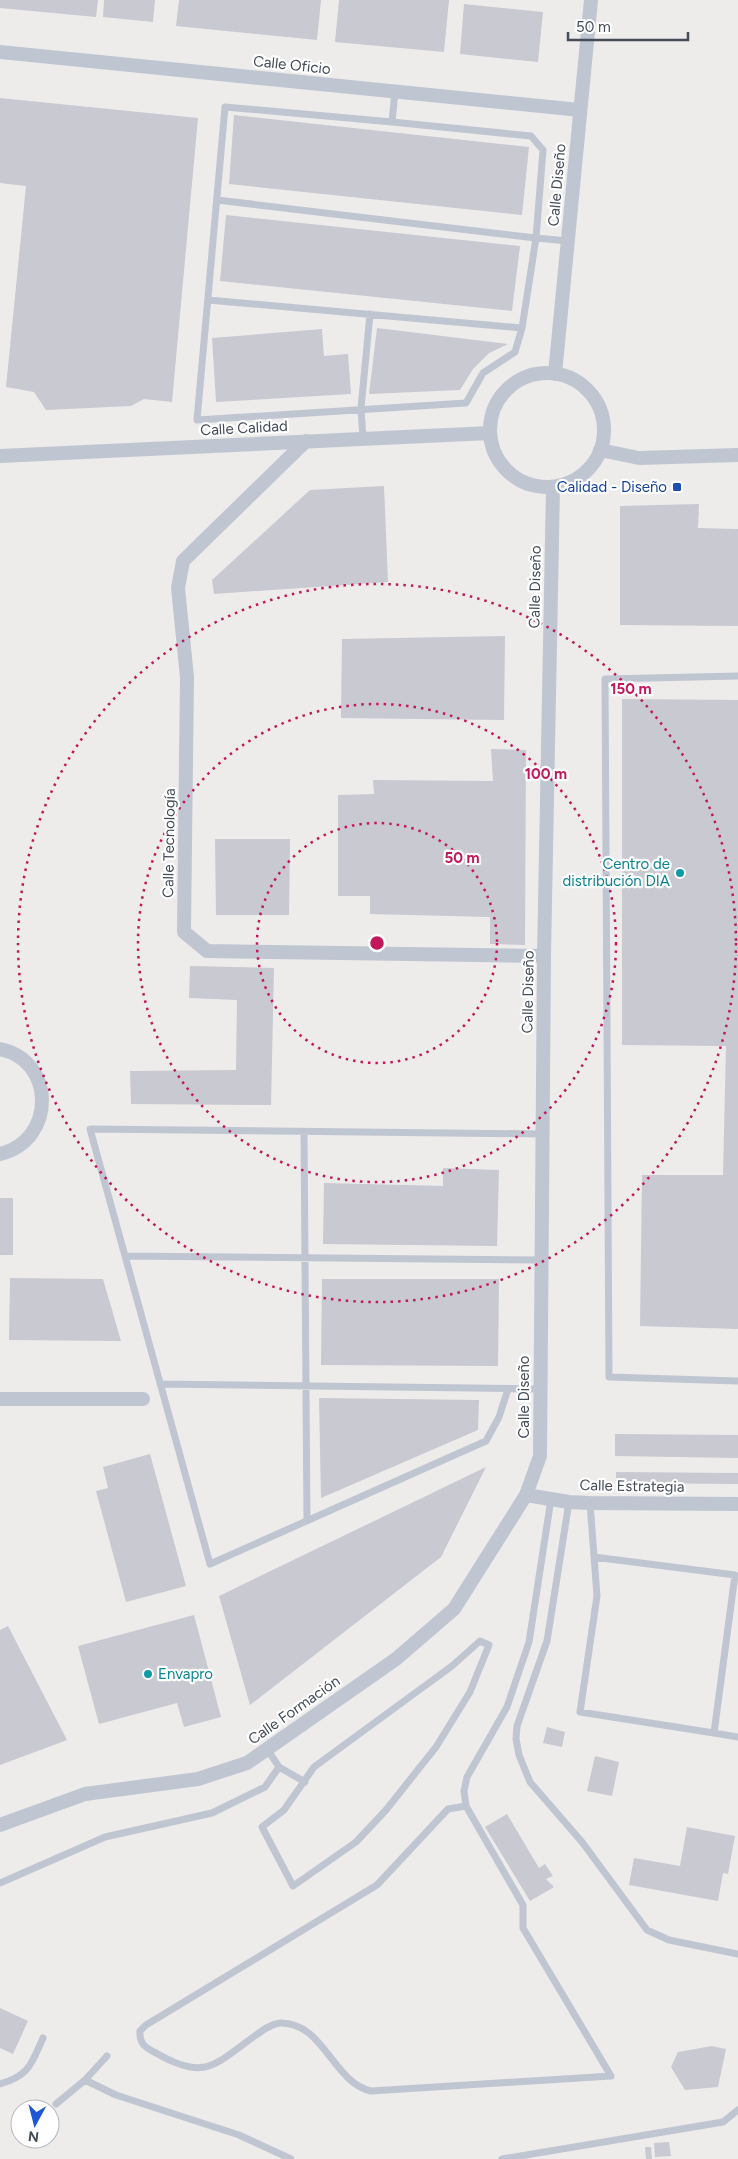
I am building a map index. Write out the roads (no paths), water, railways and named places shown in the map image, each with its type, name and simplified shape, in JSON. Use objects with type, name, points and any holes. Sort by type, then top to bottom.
[{"type":"street","name":"Calle Diseño","points":[[555,374],[591,0]]},
{"type":"street","name":"Calle Oficio","points":[[0,52],[580,110]]},
{"type":"street","points":[[538,374],[555,374],[571,379],[585,388],[596,401],[602,417],[604,434],[600,450],[593,464],[582,476],[568,483],[553,487],[534,486],[517,479],[503,467],[493,451],[490,433],[491,417],[498,401],[508,388],[522,379],[538,374]]},
{"type":"street","name":"Calle Calidad","points":[[0,456],[490,433]]},
{"type":"street","name":"Calle Tecnología","points":[[306,441],[183,561],[178,588],[187,677],[184,932],[207,950],[544,956]]},
{"type":"street","points":[[600,450],[639,458],[738,455]]},
{"type":"street","name":"Calle Diseño","points":[[526,1495],[540,1456],[544,956],[553,487]]},
{"type":"street","points":[[0,1049],[18,1056],[31,1067],[39,1082],[43,1098],[41,1115],[35,1130],[23,1143],[9,1152],[0,1154]]},
{"type":"street","points":[[0,1399],[143,1399]]},
{"type":"street","name":"Calle Estrategia","points":[[526,1495],[569,1502],[590,1503],[738,1504]]},
{"type":"street","name":"Calle Formación","points":[[0,1825],[85,1794],[198,1779],[247,1762],[396,1659],[454,1609],[526,1495]]},
{"type":"lane","points":[[392,122],[395,91]]},
{"type":"lane","points":[[226,106],[531,136],[543,150],[536,238],[522,328],[515,352],[483,373],[466,403],[362,408],[197,420],[217,200],[226,106]]},
{"type":"lane","points":[[217,200],[568,241]]},
{"type":"lane","points":[[208,300],[522,328]]},
{"type":"lane","points":[[363,439],[362,408],[370,314]]},
{"type":"lane","points":[[738,676],[605,679],[609,1377],[738,1381]]},
{"type":"lane","points":[[508,1389],[499,1417],[486,1441],[210,1564],[90,1129],[543,1134]]},
{"type":"lane","points":[[304,1132],[307,1521]]},
{"type":"lane","points":[[125,1256],[542,1260]]},
{"type":"lane","points":[[160,1384],[540,1389]]},
{"type":"lane","points":[[466,1806],[448,1809],[377,1885],[146,2025],[140,2031],[140,2041],[145,2047],[176,2065],[199,2069],[216,2064],[266,2028],[275,2024],[300,2027],[310,2034],[354,2084],[371,2091],[611,2076],[524,1928],[523,1905],[466,1806],[464,1791],[467,1777],[507,1707],[530,1642],[550,1499]]},
{"type":"lane","points":[[569,1502],[547,1641],[517,1726],[516,1739],[519,1755],[530,1782],[582,1842],[647,1930],[669,1940],[738,1954]]},
{"type":"lane","points":[[590,1503],[597,1596],[580,1712],[738,1737]]},
{"type":"lane","points":[[594,1557],[735,1575],[714,1732]]},
{"type":"lane","points":[[480,1641],[489,1645],[465,1700],[436,1747],[386,1810],[356,1842],[293,1886],[262,1827],[284,1810],[305,1782],[314,1767],[452,1666],[480,1641]]},
{"type":"lane","points":[[267,1749],[278,1767],[305,1782]]},
{"type":"lane","points":[[0,1883],[105,1837],[212,1812],[265,1787],[278,1767]]},
{"type":"lane","points":[[0,2084],[16,2079],[28,2070],[44,2038]]},
{"type":"lane","points":[[60,2101],[85,2080],[107,2056]]},
{"type":"lane","points":[[85,2080],[116,2095],[239,2135],[291,2159]]},
{"type":"lane","points":[[502,2159],[723,2122],[738,2110]]},
{"type":"place","name":"Calidad - Diseño","points":[[677,487]]},
{"type":"place","name":"Centro de distribución DIA","points":[[680,873]]},
{"type":"place","name":"Envapro","points":[[148,1674]]}]
